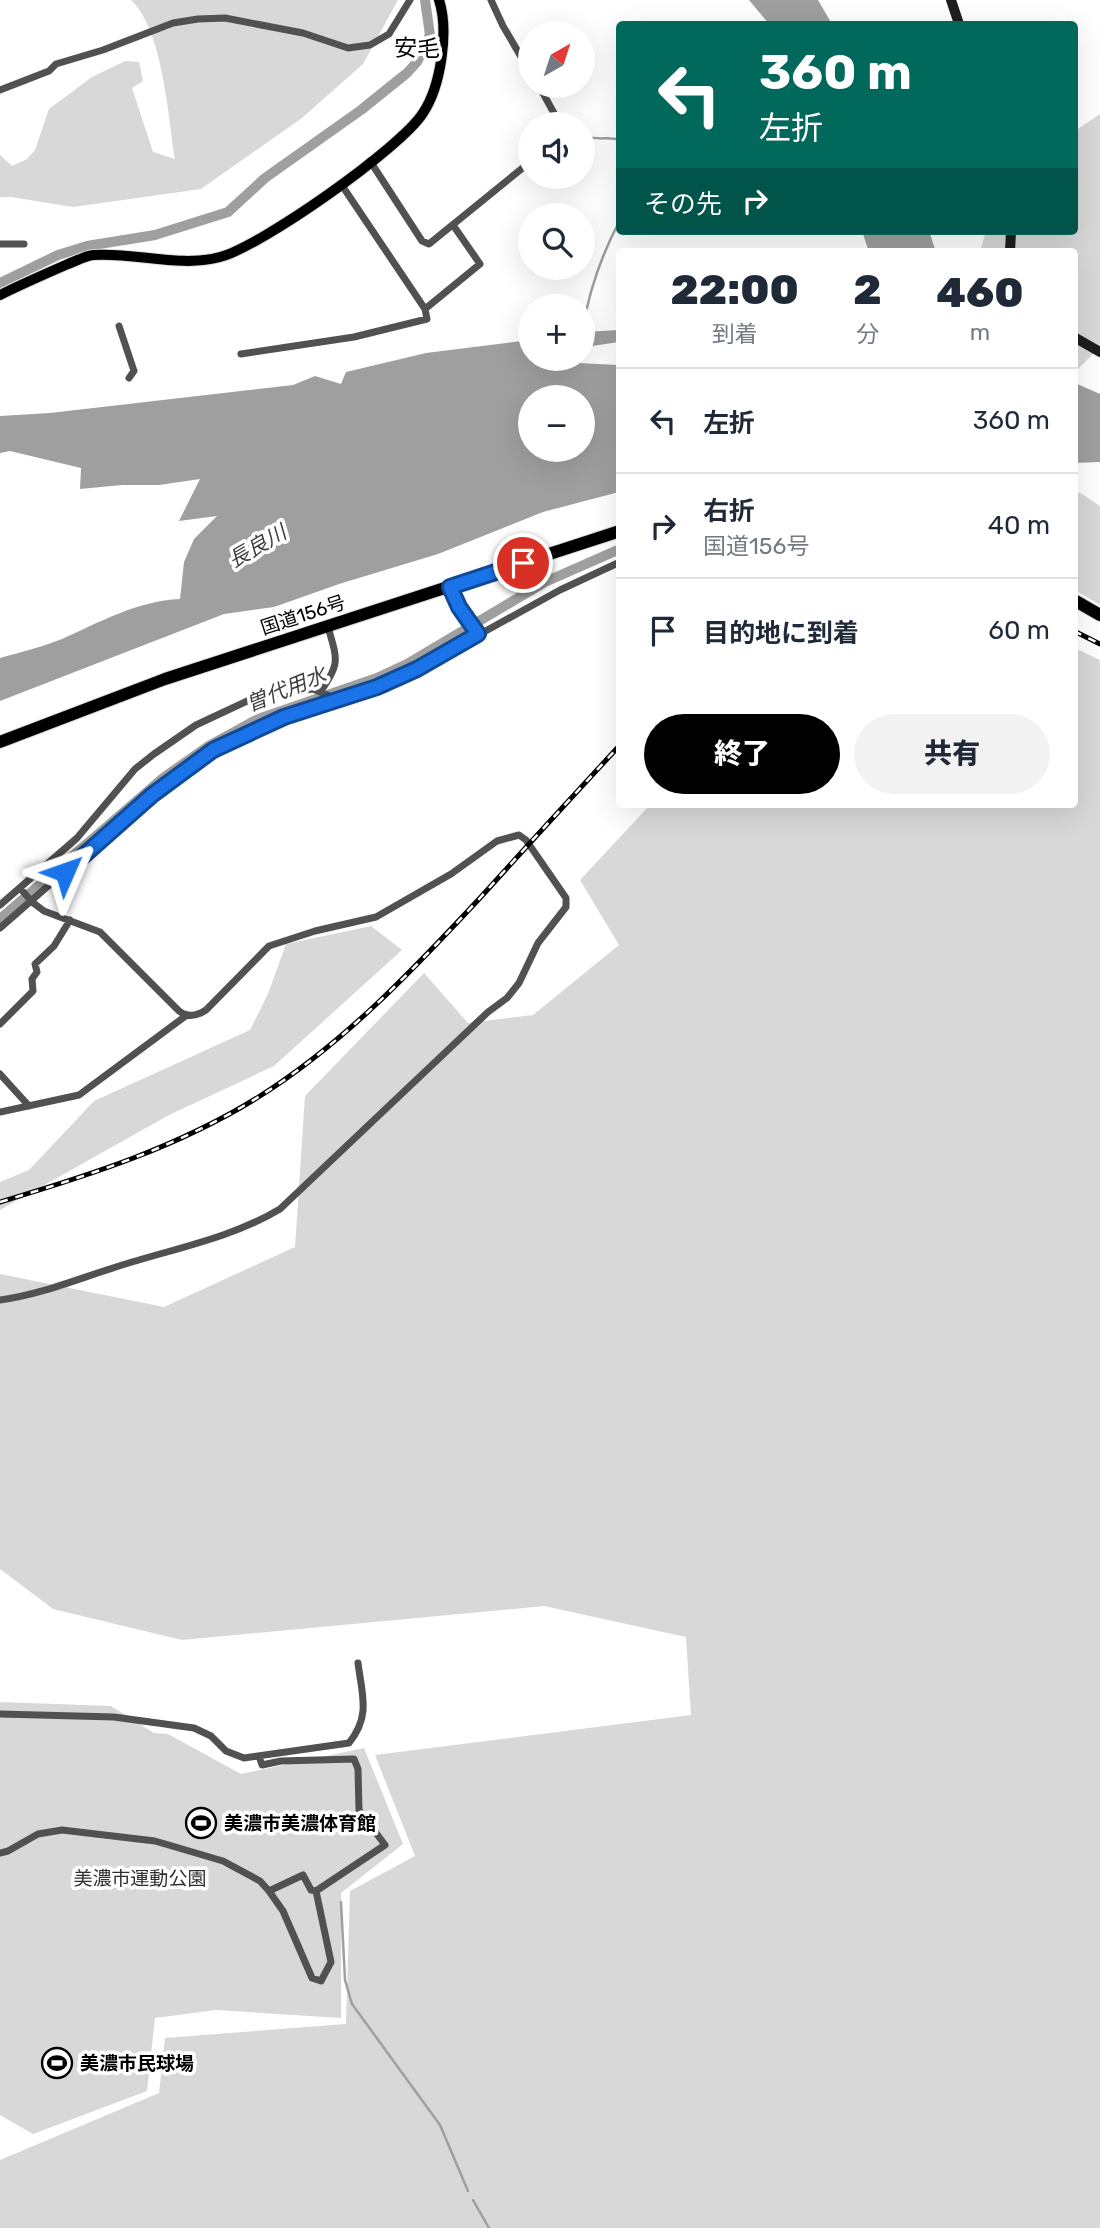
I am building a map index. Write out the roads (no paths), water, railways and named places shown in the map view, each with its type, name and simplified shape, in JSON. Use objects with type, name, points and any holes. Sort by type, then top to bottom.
[{"type":"highway","name":"国道156号","points":[[0,742],[165,679],[616,532]]},
{"type":"highway","points":[[1078,602],[1100,615]]},
{"type":"main road","points":[[0,295],[41,270],[90,255],[200,260],[221,257],[299,214],[370,161],[422,116],[432,98],[440,69],[442,8],[439,0]]},
{"type":"main road","points":[[951,0],[958,21]]},
{"type":"main road","points":[[1078,339],[1100,352]]},
{"type":"street","points":[[0,90],[48,71],[57,64],[103,50],[173,23],[198,19],[225,18],[303,33],[348,48],[370,45],[389,34],[410,0]]},
{"type":"street","points":[[491,0],[518,52]]},
{"type":"street","points":[[370,161],[422,242],[429,244],[518,172]]},
{"type":"street","points":[[241,354],[354,337],[427,319],[425,309],[341,184]]},
{"type":"street","points":[[425,309],[480,264],[453,225]]},
{"type":"street","points":[[0,244],[24,244]]},
{"type":"street","points":[[119,326],[133,368],[129,378]]},
{"type":"street","points":[[0,928],[88,848],[152,795],[213,750],[273,722],[335,698],[377,687],[417,669],[474,629],[616,564]]},
{"type":"street","points":[[450,587],[474,629]]},
{"type":"street","points":[[322,693],[337,659],[328,627]]},
{"type":"street","points":[[0,905],[7,894],[21,890],[80,838],[135,769],[196,725],[258,696],[313,689],[335,698]]},
{"type":"street","points":[[0,1112],[69,1099],[89,1090],[187,1016],[206,1010],[268,946],[315,931],[376,917],[451,874],[497,841],[519,835],[526,840],[566,898],[566,907],[538,943],[519,983],[507,998],[488,1012],[280,1209],[258,1222],[211,1238],[33,1294],[0,1300]]},
{"type":"street","points":[[80,838],[88,848]]},
{"type":"street","points":[[21,890],[44,911],[100,932],[187,1016]]},
{"type":"street","points":[[0,1024],[33,990],[32,979],[37,972],[35,964],[54,946],[70,920]]},
{"type":"street","points":[[0,1074],[29,1105]]},
{"type":"street","points":[[0,1714],[114,1717],[194,1728],[211,1736],[235,1756],[259,1756],[349,1743],[363,1723],[364,1708],[358,1663]]},
{"type":"street","points":[[259,1756],[262,1765],[281,1761],[354,1759],[358,1769],[359,1810],[384,1845],[316,1891]]},
{"type":"street","points":[[0,1853],[50,1831],[155,1841],[223,1861],[260,1881],[269,1891],[283,1911],[312,1978],[321,1981],[331,1962],[316,1891]]},
{"type":"street","points":[[269,1891],[303,1875],[311,1890],[316,1891]]},
{"type":"water","points":[[749,0],[818,0],[830,21],[766,21]]},
{"type":"water","points":[[863,235],[930,235],[935,248],[868,248]]},
{"type":"water","points":[[616,330],[616,342],[595,346],[595,331]]},
{"type":"water","name":"長良川","points":[[518,342],[518,371],[595,371],[595,364],[616,365],[616,493],[543,512],[438,554],[274,607],[224,614],[0,701],[0,658],[54,642],[134,608],[180,599],[184,562],[194,539],[217,516],[179,521],[200,479],[159,485],[80,489],[81,468],[10,451],[0,453],[0,416],[50,413],[293,385],[315,376],[341,384],[346,372],[426,353]]},
{"type":"water","points":[[1078,384],[1100,394],[1100,462],[1078,463]]},
{"type":"waterway","points":[[0,283],[58,255],[87,246],[155,235],[228,212],[265,178],[361,110],[407,73],[417,62],[430,35],[425,0]]},
{"type":"waterway","points":[[595,138],[616,139]]},
{"type":"waterway","points":[[591,294],[616,228]]},
{"type":"waterway","name":"曽代用水","points":[[0,919],[163,778],[207,747],[258,719],[377,678],[407,664],[545,582],[616,551]]},
{"type":"waterway","points":[[341,1902],[345,1980],[352,2004],[440,2125],[468,2191]]},
{"type":"waterway","points":[[473,2200],[489,2228]]},
{"type":"railway","points":[[1078,633],[1100,644]]},
{"type":"railway","points":[[0,1202],[100,1170],[166,1145],[229,1114],[291,1075],[349,1029],[403,979],[616,749]]},
{"type":"place","name":"美濃市美濃体育館","points":[[201,1823]]},
{"type":"place","name":"美濃市民球場","points":[[57,2063]]},
{"type":"district","name":"安毛","points":[[417,48]]},
{"type":"park label","name":"美濃市運動公園","points":[[140,1878]]}]
